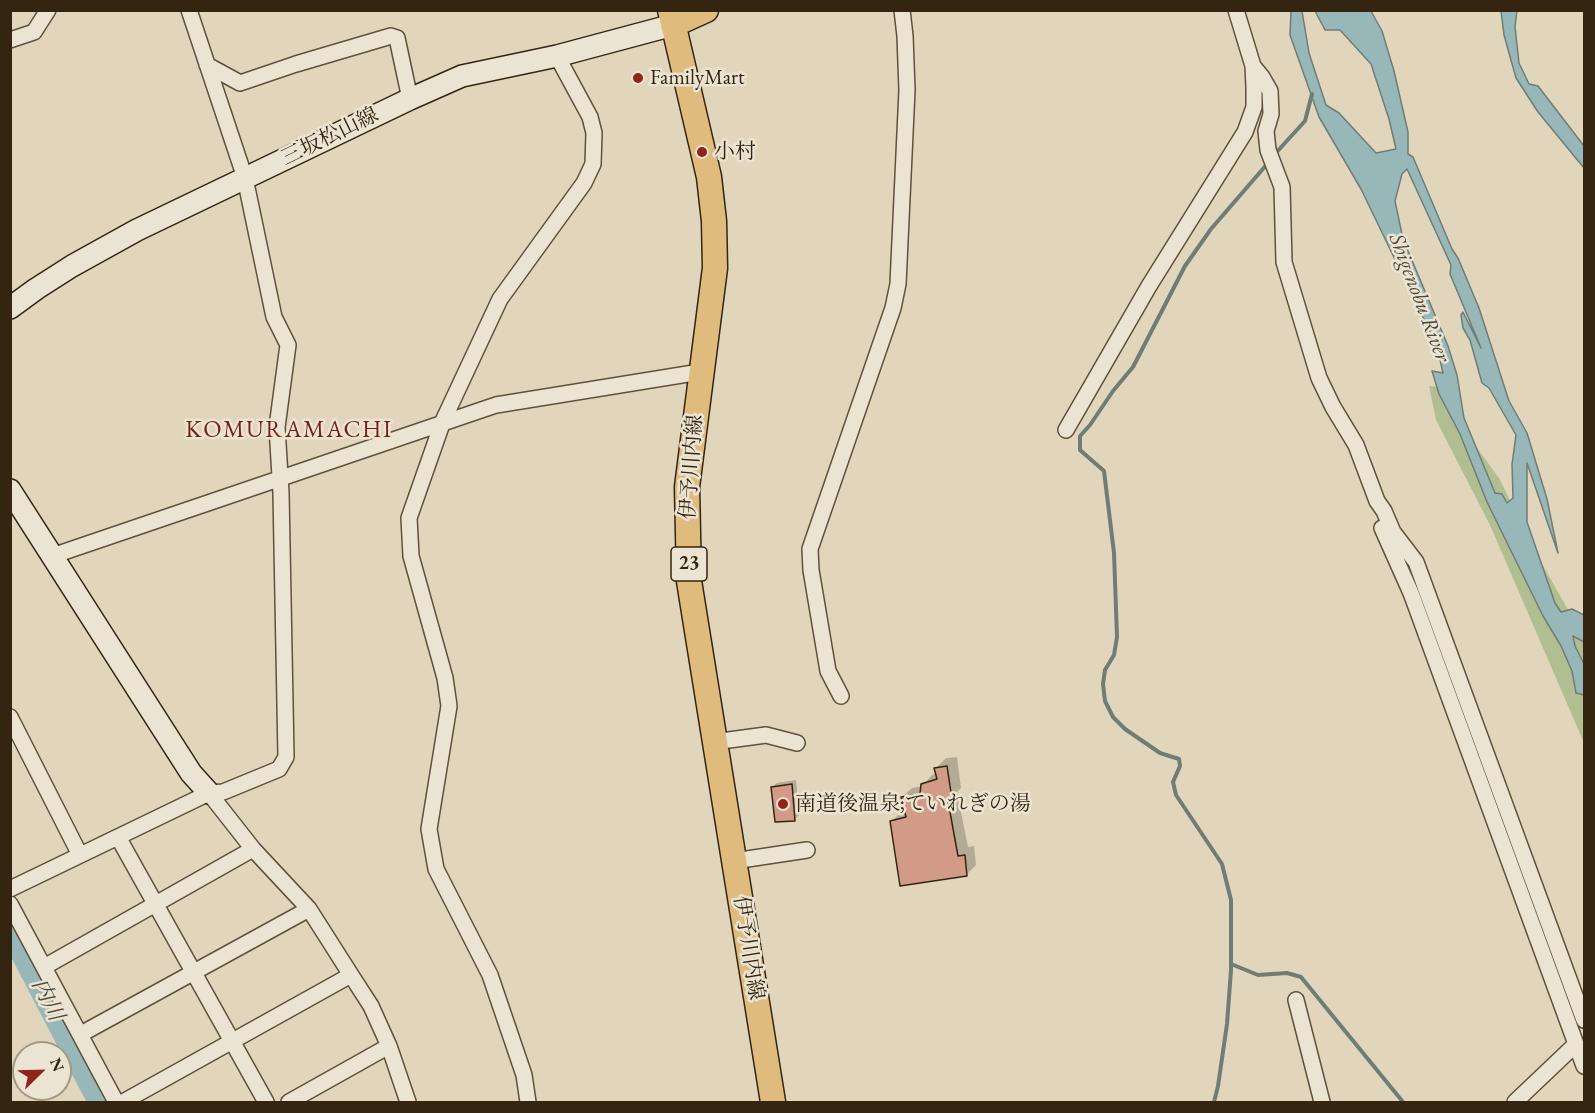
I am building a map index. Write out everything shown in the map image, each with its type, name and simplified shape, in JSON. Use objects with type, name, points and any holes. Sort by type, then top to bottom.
[{"type":"main road","points":[[672,18],[706,10]]},
{"type":"main road","name":"三坂松山線","points":[[10,308],[99,250],[137,230],[462,76],[557,56],[672,18]]},
{"type":"main road","name":"伊予川内線","points":[[672,18],[709,177],[714,221],[715,268],[687,488],[689,581],[773,1102]]},
{"type":"main road","points":[[10,490],[191,773],[208,793]]},
{"type":"street","points":[[10,40],[34,32],[48,10]]},
{"type":"street","points":[[10,889],[208,793],[224,792],[279,769],[286,757],[277,427],[288,345],[274,317],[245,178],[189,10]]},
{"type":"street","points":[[841,696],[828,670],[811,570],[810,549],[893,308],[898,284],[907,90],[902,10]]},
{"type":"street","points":[[1066,430],[1149,286],[1245,132],[1254,106],[1253,66],[1236,10]]},
{"type":"street","points":[[207,65],[240,83],[391,36],[397,38],[410,99]]},
{"type":"street","points":[[528,1102],[524,1075],[490,975],[436,869],[429,829],[449,706],[445,678],[411,556],[409,519],[443,421],[500,299],[584,183],[593,164],[594,133],[590,117],[557,56]]},
{"type":"street","points":[[1253,66],[1270,91],[1271,114],[1266,131],[1268,150],[1282,188],[1284,262],[1319,378],[1356,445],[1377,501],[1381,525],[1411,593],[1584,1066]]},
{"type":"street","points":[[52,556],[443,421],[496,405],[700,372]]},
{"type":"street","points":[[1377,501],[1393,532],[1416,562],[1584,1020]]},
{"type":"street","points":[[10,717],[80,855]]},
{"type":"street","points":[[714,741],[766,735],[797,743]]},
{"type":"street","points":[[208,793],[253,849],[309,909],[371,1006],[389,1046],[408,1102]]},
{"type":"street","points":[[118,837],[266,1102]]},
{"type":"street","points":[[44,967],[253,849]]},
{"type":"street","points":[[734,861],[807,850]]},
{"type":"street","points":[[10,904],[117,1102]]},
{"type":"street","points":[[81,1034],[309,909]]},
{"type":"street","points":[[123,1102],[351,975]]},
{"type":"street","points":[[1296,1000],[1322,1102]]},
{"type":"street","points":[[1515,1102],[1576,1044]]},
{"type":"street","points":[[289,1102],[389,1046]]},
{"type":"green space","points":[[1429,386],[1441,387],[1447,407],[1499,478],[1537,555],[1571,615],[1584,627],[1584,743],[1490,525],[1436,420]]},
{"type":"water","name":"Shigenobu River","points":[[1291,11],[1302,11],[1309,53],[1326,105],[1339,113],[1376,153],[1396,149],[1371,64],[1340,30],[1325,30],[1315,11],[1371,11],[1382,31],[1408,132],[1408,154],[1413,157],[1479,308],[1509,401],[1527,433],[1547,499],[1558,553],[1527,463],[1527,522],[1555,603],[1561,612],[1572,609],[1584,615],[1584,642],[1573,636],[1584,664],[1584,695],[1576,693],[1572,671],[1561,646],[1543,616],[1487,502],[1460,434],[1439,394],[1432,371],[1443,373],[1438,351],[1361,189],[1319,117],[1290,35]],"holes":[[[1407,169],[1451,265],[1450,274],[1481,348],[1463,312],[1461,315],[1463,328],[1470,340],[1482,383],[1489,388],[1516,435],[1512,464],[1513,498],[1507,503],[1502,494],[1495,493],[1464,418],[1457,375],[1448,346],[1403,239],[1395,201],[1402,174]]]},
{"type":"water","points":[[1501,11],[1517,11],[1515,27],[1519,63],[1529,84],[1538,86],[1584,146],[1584,168],[1538,112],[1516,78],[1504,35]]},
{"type":"building","points":[[947,766],[952,799],[948,801],[958,856],[965,855],[967,876],[900,886],[890,821],[906,817],[901,797],[920,794],[921,784],[937,779],[934,768]]},
{"type":"building","name":"南道後温泉;ていれぎの湯","points":[[792,784],[795,821],[775,822],[771,787]]},
{"type":"waterway","points":[[1274,155],[1305,121],[1312,94]]},
{"type":"waterway","points":[[1214,1102],[1227,1024],[1231,970],[1231,900],[1222,864],[1176,795],[1173,782],[1180,766],[1179,759],[1160,753],[1125,729],[1113,717],[1105,701],[1103,684],[1105,670],[1114,655],[1117,637],[1114,553],[1104,471],[1080,450],[1080,436],[1133,367],[1185,266],[1211,229],[1268,163]]},
{"type":"waterway","name":"内川","points":[[10,929],[100,1102]]},
{"type":"waterway","points":[[1231,964],[1258,975],[1287,973],[1301,977],[1403,1102]]},
{"type":"place","name":"FamilyMart","points":[[638,78]]},
{"type":"place","name":"小村","points":[[702,152]]},
{"type":"place","name":"南道後温泉;ていれぎの湯","points":[[783,804]]},
{"type":"district","name":"KOMURAMACHI","points":[[289,430]]}]
